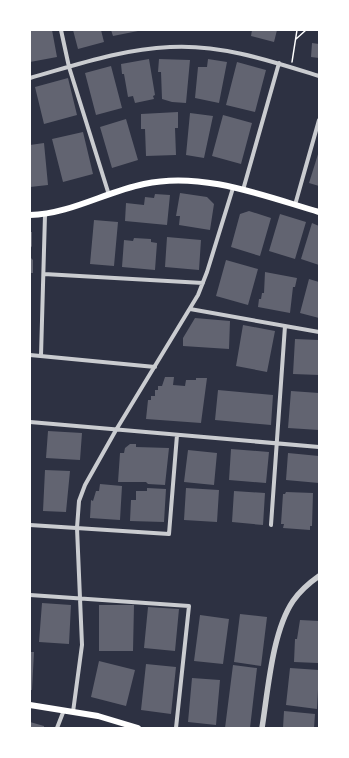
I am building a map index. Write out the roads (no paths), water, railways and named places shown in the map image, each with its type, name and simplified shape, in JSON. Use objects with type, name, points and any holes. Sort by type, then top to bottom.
[{"type":"main road","points":[[30,215],[45,215],[75,207],[144,184],[172,180],[204,182],[243,190],[319,212]]},
{"type":"main road","points":[[30,705],[98,716],[129,727],[138,728]]},
{"type":"street","points":[[61,30],[69,67],[109,195]]},
{"type":"street","points":[[30,78],[122,53],[170,47],[222,50],[279,63],[319,76]]},
{"type":"street","points":[[243,190],[279,63]]},
{"type":"street","points":[[295,205],[319,120]]},
{"type":"street","points":[[73,712],[80,669],[82,645],[77,528],[79,501],[85,485],[116,430],[190,309],[203,284],[233,188]]},
{"type":"street","points":[[41,356],[45,215]]},
{"type":"street","points":[[44,274],[203,284]]},
{"type":"street","points":[[190,309],[319,332]]},
{"type":"street","points":[[271,525],[285,326]]},
{"type":"street","points":[[30,355],[155,367]]},
{"type":"street","points":[[30,422],[319,447]]},
{"type":"street","points":[[30,525],[169,534],[177,435]]},
{"type":"street","points":[[262,728],[277,641],[283,620],[293,601],[302,589],[319,576]]},
{"type":"street","points":[[30,595],[189,606],[176,728]]},
{"type":"street","points":[[57,728],[64,710]]}]
